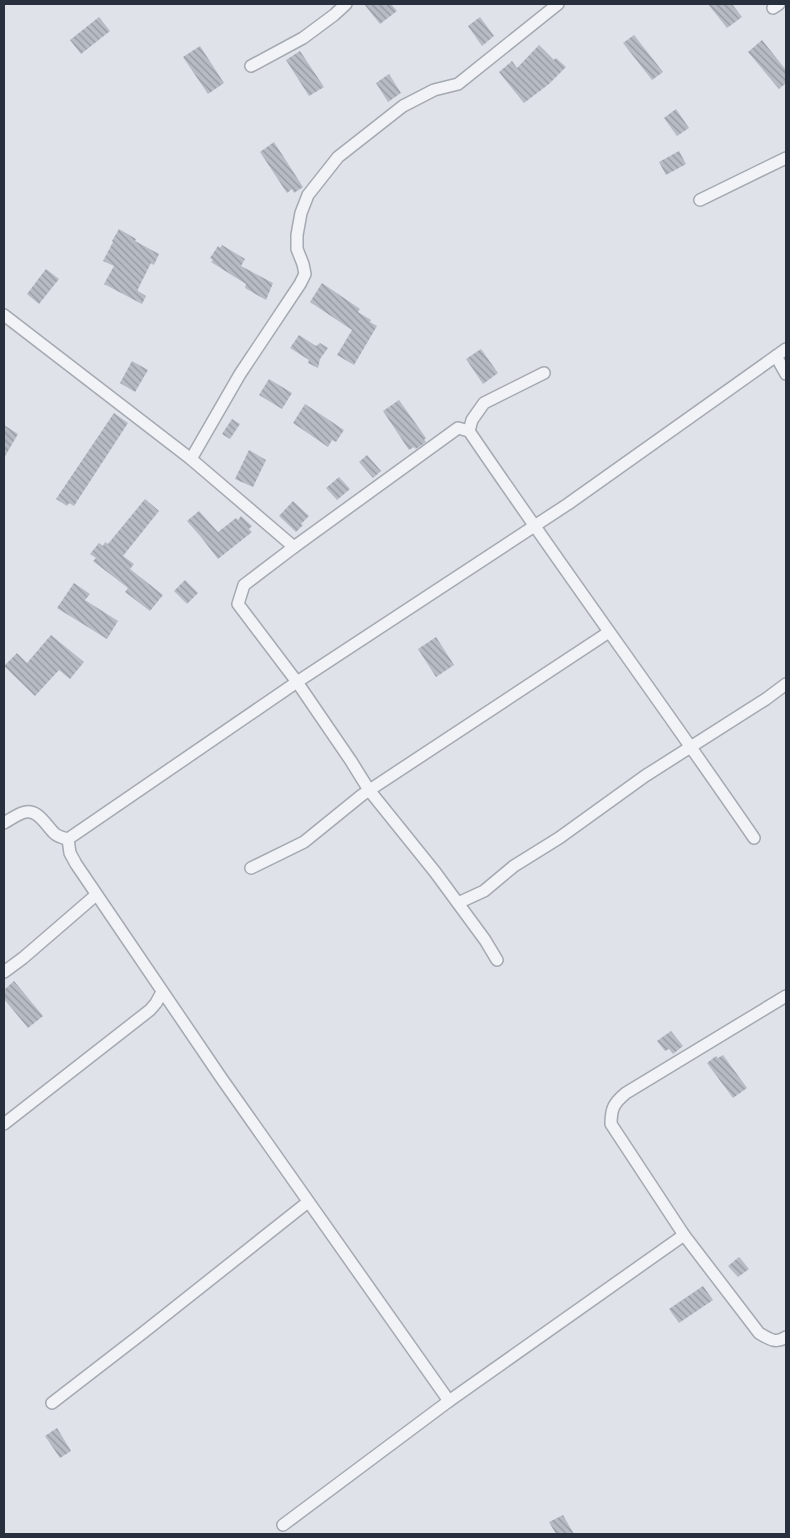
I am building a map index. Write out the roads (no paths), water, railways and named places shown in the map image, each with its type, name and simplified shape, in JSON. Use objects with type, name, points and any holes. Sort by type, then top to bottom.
[{"type":"street","points":[[251,66],[303,38],[346,4]]},
{"type":"street","points":[[190,459],[240,374],[305,274],[297,249],[297,235],[301,213],[308,195],[338,157],[403,106],[434,90],[458,84],[558,4]]},
{"type":"street","points":[[700,200],[786,158]]},
{"type":"street","points":[[4,315],[190,459],[294,547]]},
{"type":"street","points":[[4,823],[24,812],[33,813],[47,823],[54,833],[68,839],[297,682],[568,504],[786,349]]},
{"type":"street","points":[[776,356],[786,374]]},
{"type":"street","points":[[469,431],[472,420],[484,403],[544,373]]},
{"type":"street","points":[[497,960],[435,872],[369,790],[297,682],[238,604],[244,585],[458,428],[469,431],[754,838]]},
{"type":"street","points":[[251,868],[304,842],[369,790],[609,632]]},
{"type":"street","points":[[458,903],[484,891],[514,866],[559,838],[645,776],[766,699],[786,684]]},
{"type":"street","points":[[68,839],[70,853],[96,895],[222,1080],[449,1401]]},
{"type":"street","points":[[4,972],[96,895]]},
{"type":"street","points":[[4,1124],[150,1010],[156,1004],[162,992]]},
{"type":"street","points":[[786,996],[626,1093],[612,1108],[611,1124],[684,1235],[759,1333],[775,1341],[786,1337]]},
{"type":"street","points":[[52,1403],[308,1202]]},
{"type":"street","points":[[283,1525],[449,1401],[684,1235]]}]
